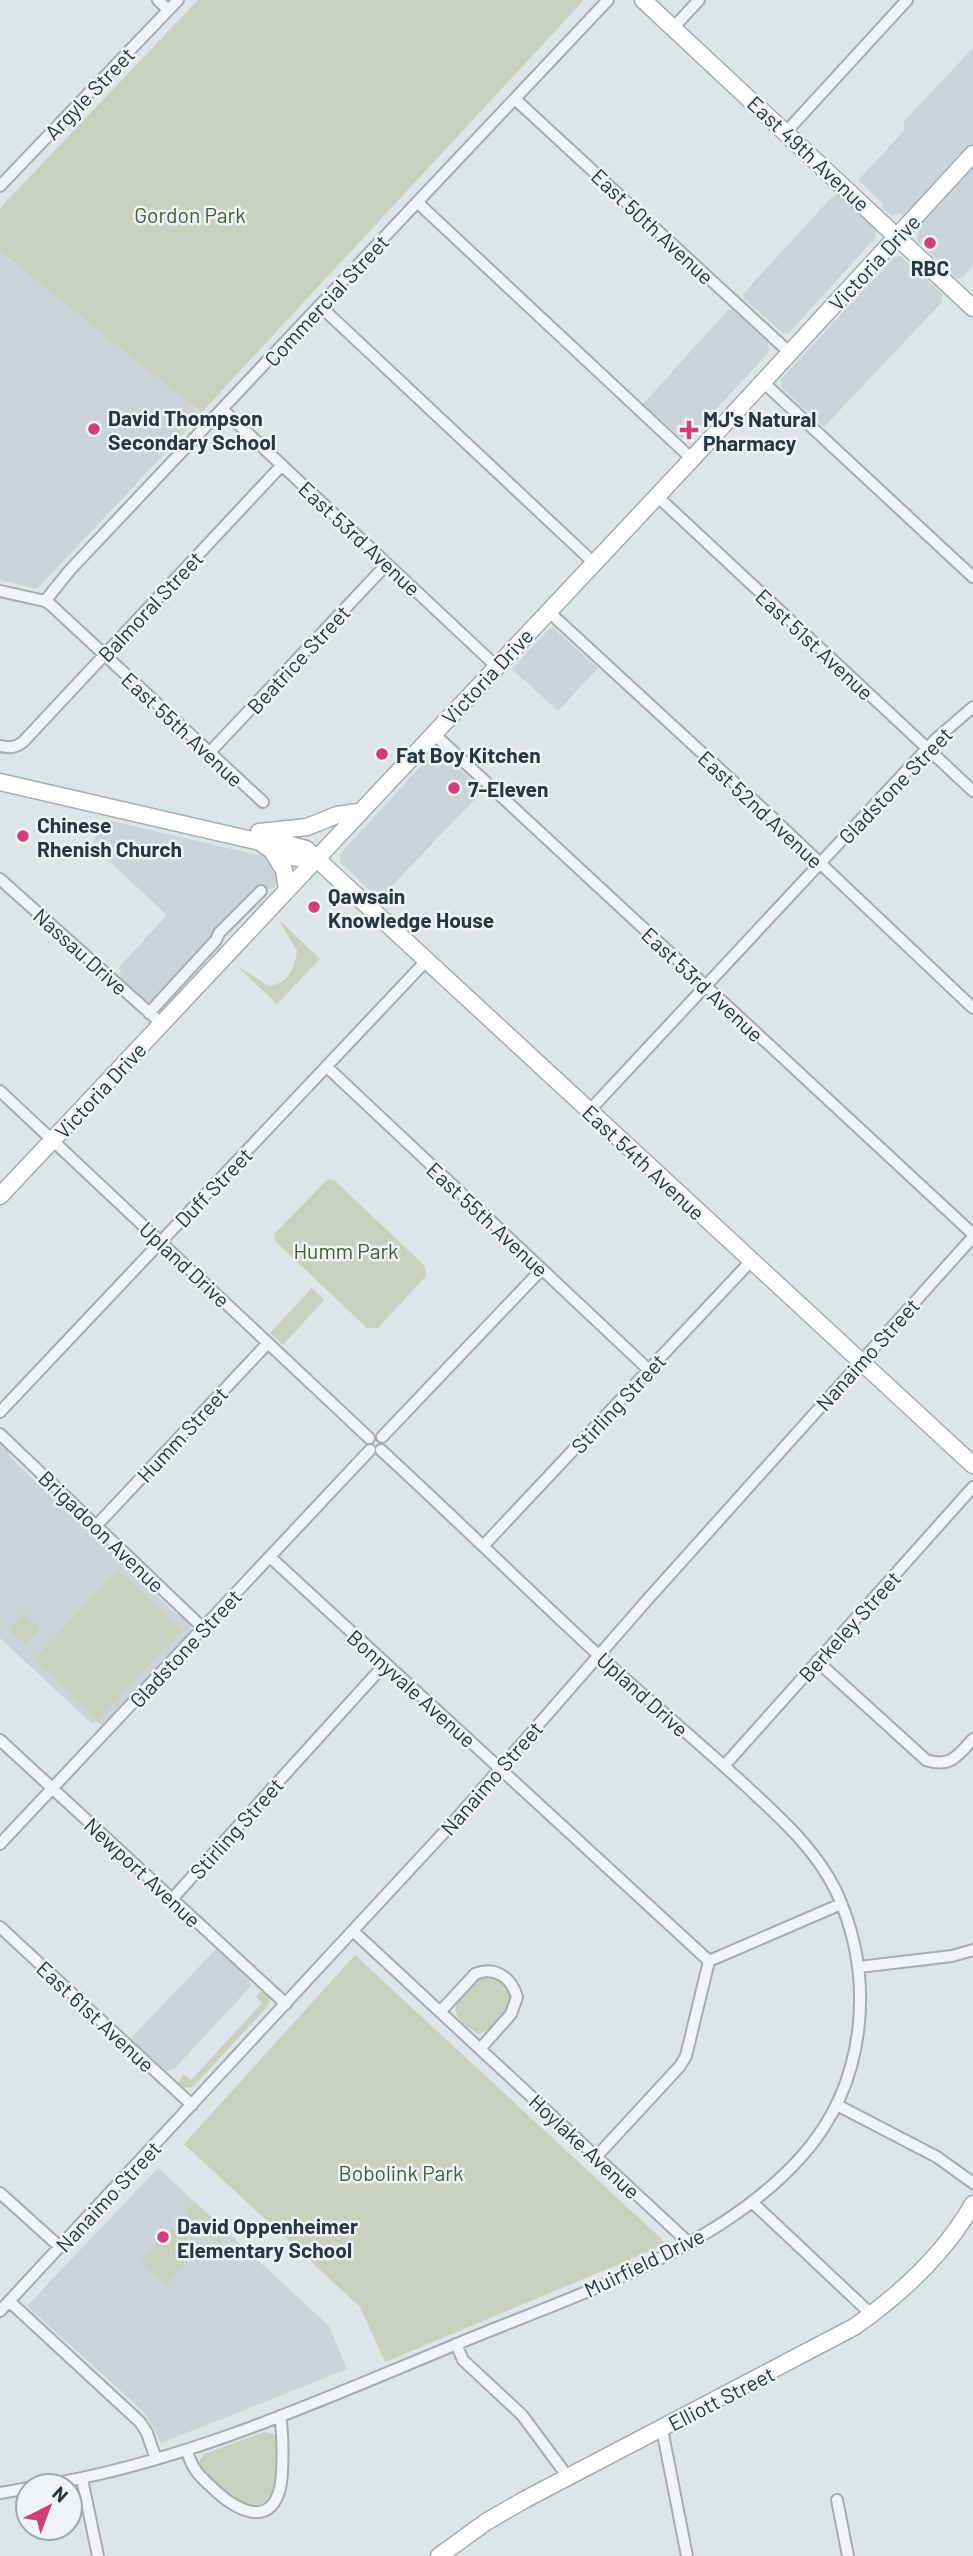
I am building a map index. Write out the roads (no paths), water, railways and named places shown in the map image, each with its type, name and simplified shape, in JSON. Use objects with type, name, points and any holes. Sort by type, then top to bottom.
[{"type":"street","points":[[158,0],[168,10]]},
{"type":"street","name":"Argyle Street","points":[[0,186],[178,0]]},
{"type":"street","name":"Commercial Street","points":[[45,601],[70,570],[608,0]]},
{"type":"street","name":"East 49th Avenue","points":[[643,0],[973,308]]},
{"type":"street","points":[[673,28],[699,0]]},
{"type":"street","points":[[786,132],[907,0]]},
{"type":"street","name":"East 50th Avenue","points":[[516,99],[790,353]]},
{"type":"street","name":"Victoria Drive","points":[[0,1196],[764,382],[973,154]]},
{"type":"street","points":[[417,202],[692,459]]},
{"type":"street","points":[[320,306],[594,564]]},
{"type":"street","points":[[764,382],[973,577]]},
{"type":"street","name":"East 53rd Avenue","points":[[223,410],[496,666]]},
{"type":"street","name":"Balmoral Street","points":[[0,746],[17,746],[282,465]]},
{"type":"street","name":"East 51st Avenue","points":[[657,496],[973,791]]},
{"type":"street","name":"Beatrice Street","points":[[209,753],[387,564]]},
{"type":"street","points":[[0,591],[45,601]]},
{"type":"street","name":"East 55th Avenue","points":[[45,601],[263,802]]},
{"type":"street","name":"East 52nd Avenue","points":[[548,611],[973,1008]]},
{"type":"street","name":"Gladstone Street","points":[[589,1111],[927,749],[973,707]]},
{"type":"street","name":"East 53rd Avenue","points":[[433,733],[973,1235]]},
{"type":"street","points":[[0,782],[239,836],[298,859],[315,859]]},
{"type":"street","points":[[239,836],[264,830],[307,827],[337,815],[358,812]]},
{"type":"street","points":[[266,847],[284,870],[287,890]]},
{"type":"street","name":"East 54th Avenue","points":[[315,859],[973,1465]]},
{"type":"street","name":"Nassau Drive","points":[[0,879],[162,1024]]},
{"type":"street","points":[[149,1013],[216,940],[219,933],[261,891]]},
{"type":"street","points":[[216,940],[229,951]]},
{"type":"street","name":"Duff Street","points":[[0,1412],[426,961]]},
{"type":"street","name":"East 55th Avenue","points":[[327,1067],[649,1370]]},
{"type":"street","name":"Upland Drive","points":[[0,1091],[369,1438]]},
{"type":"street","name":"Nanaimo Street","points":[[0,2311],[500,1769],[599,1654],[973,1235]]},
{"type":"street","name":"Stirling Street","points":[[484,1545],[751,1261]]},
{"type":"street","points":[[382,1437],[542,1269]]},
{"type":"street","name":"Humm Street","points":[[96,1526],[268,1343]]},
{"type":"street","name":"Brigadoon Avenue","points":[[0,1434],[203,1628]]},
{"type":"street","points":[[376,1435],[382,1437],[384,1445],[376,1450],[366,1443],[376,1435]]},
{"type":"street","name":"Gladstone Street","points":[[0,1844],[270,1557],[376,1450]]},
{"type":"street","name":"Upland Drive","points":[[376,1450],[484,1545],[800,1838],[825,1871],[841,1903],[859,1967]]},
{"type":"street","name":"Berkeley Street","points":[[724,1766],[973,1487]]},
{"type":"street","name":"Bonnyvale Avenue","points":[[270,1557],[709,1961]]},
{"type":"street","points":[[817,1661],[926,1760],[938,1764],[949,1762],[973,1739]]},
{"type":"street","name":"Stirling Street","points":[[172,1899],[385,1664]]},
{"type":"street","name":"Newport Avenue","points":[[0,1740],[286,2004]]},
{"type":"street","points":[[596,2157],[680,2066],[686,2056],[709,1961],[841,1903]]},
{"type":"street","name":"East 61st Avenue","points":[[0,1927],[192,2105]]},
{"type":"street","name":"Hoylake Avenue","points":[[353,1931],[689,2244]]},
{"type":"street","points":[[859,1967],[952,1956],[973,1950]]},
{"type":"street","name":"Muirfield Drive","points":[[84,2478],[187,2451],[456,2344],[689,2244],[753,2203],[802,2156],[837,2105],[852,2065],[859,2032],[859,1967]]},
{"type":"street","points":[[440,2011],[475,1974],[482,1971],[496,1972],[508,1979],[517,1997],[514,2008],[480,2049]]},
{"type":"street","points":[[837,2105],[937,2157],[973,2183]]},
{"type":"street","points":[[0,2193],[60,2247]]},
{"type":"street","points":[[753,2203],[872,2315]]},
{"type":"street","name":"Elliott Street","points":[[439,2556],[486,2522],[833,2340],[872,2315],[928,2266],[973,2204]]},
{"type":"street","points":[[9,2301],[139,2422],[147,2433],[156,2459]]},
{"type":"street","points":[[456,2344],[463,2360],[522,2415],[568,2477]]},
{"type":"street","points":[[187,2451],[192,2469],[231,2504],[247,2512],[262,2510],[270,2506],[279,2493],[282,2431],[280,2416]]},
{"type":"street","points":[[662,2429],[687,2556]]},
{"type":"street","points":[[84,2489],[98,2556]]},
{"type":"street","points":[[837,2500],[848,2556]]},
{"type":"place","name":"RBC","points":[[930,243]]},
{"type":"place","name":"David Thompson Secondary School","points":[[94,429]]},
{"type":"place","name":"MJ's Natural Pharmacy","points":[[689,430]]},
{"type":"place","name":"Fat Boy Kitchen","points":[[382,754]]},
{"type":"place","name":"7-Eleven","points":[[454,788]]},
{"type":"place","name":"Chinese Rhenish Church","points":[[23,836]]},
{"type":"place","name":"Qawsain Knowledge House","points":[[314,907]]},
{"type":"place","name":"David Oppenheimer Elementary School","points":[[163,2237]]},
{"type":"park label","name":"Gordon Park","points":[[190,214]]},
{"type":"park label","name":"Humm Park","points":[[346,1250]]},
{"type":"park label","name":"Bobolink Park","points":[[401,2172]]}]
